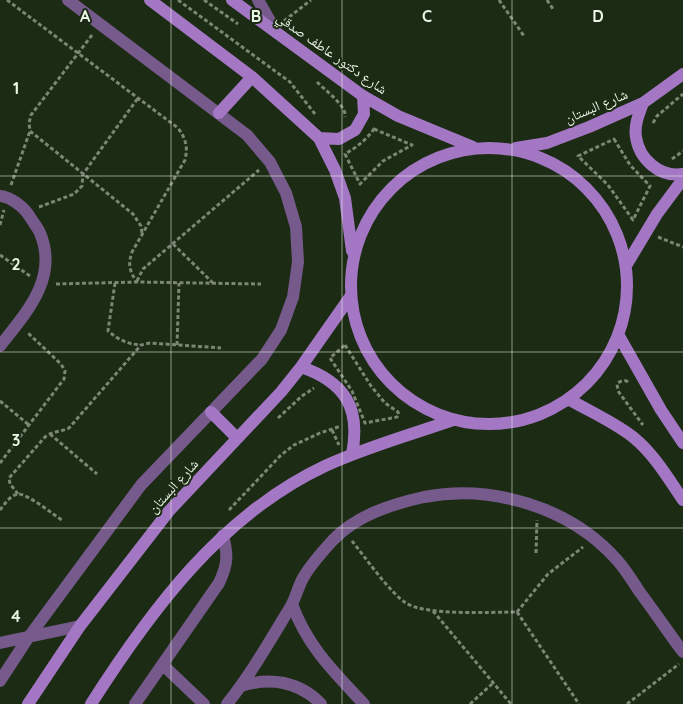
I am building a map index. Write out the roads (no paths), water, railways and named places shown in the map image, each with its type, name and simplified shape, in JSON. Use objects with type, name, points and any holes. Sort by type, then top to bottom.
[{"type":"street","points":[[0,681],[28,638],[141,485],[262,359],[281,330],[293,297],[298,262],[296,227],[286,193],[270,162],[247,135],[68,0]]},
{"type":"street","points":[[150,0],[252,77],[319,138],[335,170],[345,198],[353,257],[350,297],[360,338],[383,375],[414,403],[453,420],[484,425],[514,423],[543,414],[570,400],[599,372],[619,336],[628,300],[627,264],[613,223],[588,188],[554,163],[514,148],[473,147],[439,155],[409,172],[383,195],[364,224],[353,257]]},
{"type":"street","name":"شارع دكتور عاطف صدقي","points":[[232,0],[363,96],[398,116],[473,147]]},
{"type":"street","points":[[258,0],[276,33]]},
{"type":"street","name":"شارع البستان","points":[[514,148],[547,143],[643,103],[683,74]]},
{"type":"street","points":[[218,113],[252,77]]},
{"type":"street","points":[[319,138],[338,139],[355,130],[364,114],[363,96]]},
{"type":"street","points":[[643,103],[637,122],[636,137],[640,151],[649,163],[661,172],[676,176],[683,174]]},
{"type":"street","points":[[627,264],[683,179]]},
{"type":"street","points":[[0,346],[31,306],[42,284],[46,259],[40,233],[27,212],[4,196]]},
{"type":"street","name":"شارع البستان","points":[[28,704],[80,626],[169,511],[281,392],[350,297]]},
{"type":"street","points":[[619,336],[661,410],[683,443]]},
{"type":"street","points":[[301,367],[319,373],[335,384],[346,399],[354,416],[356,435],[352,454]]},
{"type":"street","points":[[570,400],[616,425],[634,438],[650,453],[683,500]]},
{"type":"street","points":[[211,412],[237,438]]},
{"type":"street","points":[[91,704],[112,672],[190,568],[222,535],[256,508],[291,484],[352,454],[453,420]]},
{"type":"street","points":[[227,704],[241,686],[292,604],[302,580],[317,558],[335,538],[356,522],[380,510],[405,501],[443,494],[481,494],[519,500],[555,514],[594,539],[617,560],[683,652]]},
{"type":"street","points":[[134,704],[219,583],[226,568],[227,551],[222,535]]},
{"type":"street","points":[[292,604],[302,628],[316,651],[364,704]]},
{"type":"street","points":[[0,643],[80,626]]},
{"type":"street","points":[[163,665],[204,704]]},
{"type":"street","points":[[241,686],[266,681],[285,683],[303,689],[314,696],[321,704]]}]
